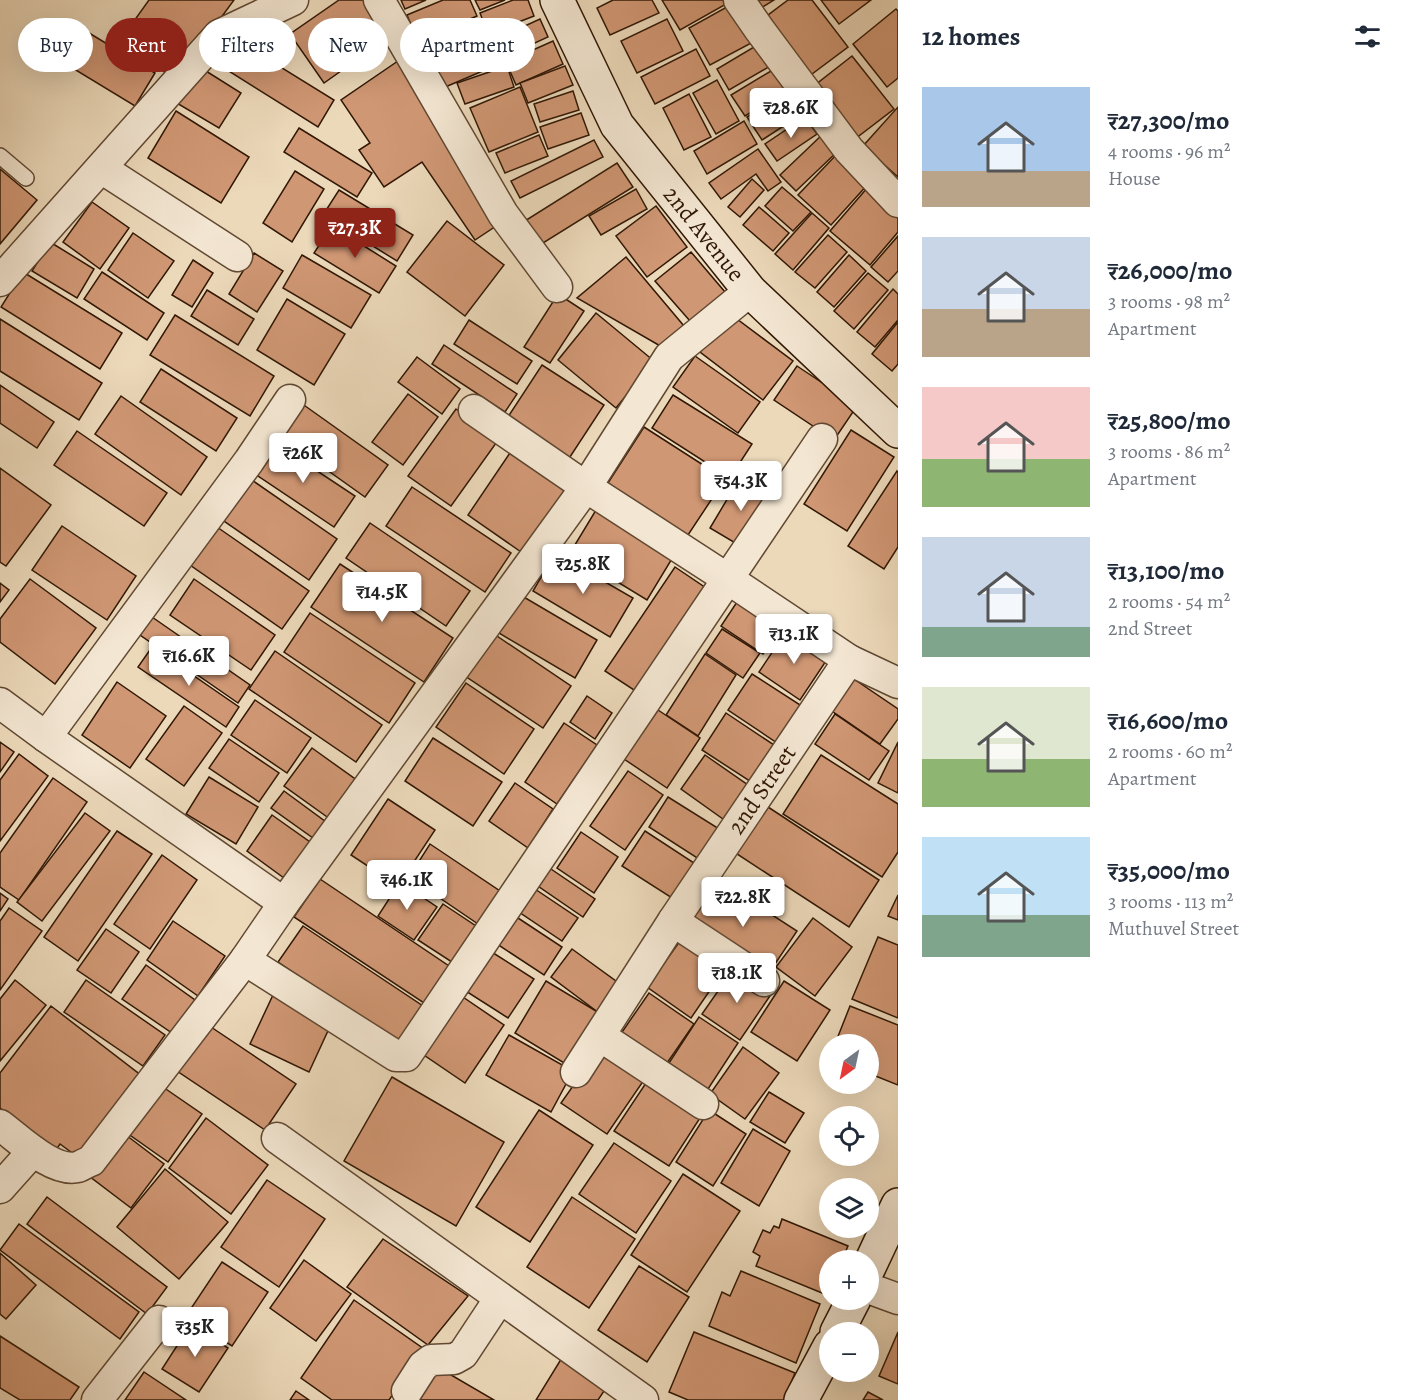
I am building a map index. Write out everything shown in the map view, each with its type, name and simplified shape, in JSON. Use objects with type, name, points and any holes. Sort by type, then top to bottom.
[{"type":"main road","name":"2nd Avenue","points":[[557,0],[617,125],[750,291],[898,431]]},
{"type":"main road","points":[[877,1250],[898,1205]]},
{"type":"main road","points":[[801,1400],[819,1366]]},
{"type":"street","points":[[379,0],[503,214],[558,287]]},
{"type":"street","points":[[739,0],[849,150],[898,202]]},
{"type":"street","points":[[2,274],[101,168],[219,35],[273,4]]},
{"type":"street","points":[[101,168],[237,256]]},
{"type":"street","points":[[0,1125],[48,1161],[61,1166],[77,1167],[91,1161],[245,960],[586,487],[669,357],[750,291]]},
{"type":"street","points":[[46,737],[249,461],[290,400]]},
{"type":"street","points":[[474,410],[586,487],[849,660],[898,683]]},
{"type":"street","points":[[245,960],[396,1056],[406,1056],[822,439]]},
{"type":"street","name":"2nd Street","points":[[576,1072],[673,921],[849,660]]},
{"type":"street","points":[[0,702],[46,737],[284,903]]},
{"type":"street","points":[[673,921],[764,981]]},
{"type":"street","points":[[600,1036],[703,1104]]},
{"type":"street","points":[[277,1138],[643,1400]]},
{"type":"street","points":[[0,1188],[33,1151]]},
{"type":"street","points":[[879,1292],[898,1299]]},
{"type":"street","points":[[407,1391],[423,1366],[431,1360],[454,1359],[462,1354],[500,1298]]},
{"type":"street","points":[[97,1400],[159,1321]]},
{"type":"lane","points":[[0,156],[26,178]]},
{"type":"building","points":[[149,0],[234,0],[221,18],[199,18],[199,47],[187,64],[187,18],[136,18]]},
{"type":"building","points":[[339,0],[369,0],[382,18],[313,18]]},
{"type":"building","points":[[401,0],[426,0],[405,9]]},
{"type":"building","points":[[443,0],[470,0],[477,16],[472,18],[408,18],[407,15]]},
{"type":"building","points":[[475,0],[505,0],[480,10]]},
{"type":"building","points":[[513,0],[528,0],[534,16],[529,18],[482,18],[480,13]]},
{"type":"building","points":[[613,0],[652,0],[659,13],[610,35],[597,8]]},
{"type":"building","points":[[662,0],[727,0],[728,3],[680,30]]},
{"type":"building","points":[[749,0],[774,0],[756,11]]},
{"type":"building","points":[[788,0],[812,0],[848,47],[804,80],[760,21]]},
{"type":"building","points":[[821,0],[871,0],[839,24]]},
{"type":"building","points":[[734,3],[755,41],[710,65],[689,28]]},
{"type":"building","points":[[896,9],[898,11],[898,78],[887,87],[853,44]]},
{"type":"building","points":[[540,19],[548,37],[535,43],[535,21]]},
{"type":"building","points":[[667,19],[683,51],[637,73],[621,41]]},
{"type":"building","points":[[308,22],[308,60],[296,43],[296,30]]},
{"type":"building","points":[[388,27],[393,34],[388,38]]},
{"type":"building","points":[[93,35],[105,43],[105,72],[155,73],[135,106],[79,72],[93,72]]},
{"type":"building","points":[[553,41],[563,64],[516,85],[510,72],[535,72],[535,49]]},
{"type":"building","points":[[759,44],[772,65],[729,90],[717,69]]},
{"type":"building","points":[[696,49],[710,76],[655,104],[641,77]]},
{"type":"building","points":[[852,56],[894,109],[851,142],[810,89]]},
{"type":"building","points":[[398,61],[400,72],[405,72],[505,220],[475,240],[422,162],[384,187],[359,150],[370,143],[341,100],[382,72],[388,72],[388,68]]},
{"type":"building","points":[[198,66],[199,72],[208,72],[241,93],[219,128],[175,102]]},
{"type":"building","points":[[565,66],[573,85],[528,103],[520,83]]},
{"type":"building","points":[[776,68],[789,89],[745,116],[731,95]]},
{"type":"building","points":[[164,72],[181,72],[175,80]]},
{"type":"building","points":[[230,72],[289,72],[334,100],[318,127]]},
{"type":"building","points":[[316,72],[339,72],[324,83]]},
{"type":"building","points":[[436,72],[480,72],[443,88]]},
{"type":"building","points":[[489,72],[509,72],[514,87],[465,104],[457,83]]},
{"type":"building","points":[[717,80],[739,121],[716,134],[693,93]]},
{"type":"building","points":[[520,87],[538,132],[489,152],[470,108]]},
{"type":"building","points":[[795,87],[810,109],[762,140],[747,117]]},
{"type":"building","points":[[573,91],[579,110],[540,122],[534,104]]},
{"type":"building","points":[[689,94],[711,137],[684,150],[663,108]]},
{"type":"building","points":[[898,107],[898,177],[863,146]]},
{"type":"building","points":[[176,111],[249,157],[221,203],[148,158]]},
{"type":"building","points":[[581,113],[589,135],[548,149],[540,127]]},
{"type":"building","points":[[805,117],[817,134],[777,161],[765,144]]},
{"type":"building","points":[[744,121],[757,144],[707,174],[694,151]]},
{"type":"building","points":[[299,128],[372,173],[357,197],[284,152]]},
{"type":"building","points":[[824,133],[840,149],[796,191],[780,175]]},
{"type":"building","points":[[539,135],[548,156],[505,173],[496,153]]},
{"type":"building","points":[[594,140],[603,157],[520,198],[511,181]]},
{"type":"building","points":[[758,149],[781,182],[768,191],[756,174],[721,199],[709,183]]},
{"type":"building","points":[[837,154],[869,183],[831,225],[798,195]]},
{"type":"building","points":[[617,163],[633,187],[535,248],[520,224]]},
{"type":"building","points":[[0,169],[37,200],[0,244]]},
{"type":"building","points":[[295,171],[324,189],[292,242],[263,223]]},
{"type":"building","points":[[752,179],[764,190],[740,217],[728,207]]},
{"type":"building","points":[[782,187],[811,212],[793,231],[765,206]]},
{"type":"building","points":[[868,187],[898,213],[898,232],[870,265],[830,231]]},
{"type":"building","points":[[636,189],[647,209],[601,235],[589,216]]},
{"type":"building","points":[[339,190],[413,235],[397,261],[323,215]]},
{"type":"building","points":[[92,202],[129,228],[100,269],[63,242]]},
{"type":"building","points":[[656,206],[687,247],[647,277],[616,236]]},
{"type":"building","points":[[759,207],[789,233],[773,251],[743,225]]},
{"type":"building","points":[[812,213],[829,228],[793,270],[775,254]]},
{"type":"building","points":[[447,221],[504,265],[465,316],[407,272]]},
{"type":"building","points":[[332,226],[396,266],[379,293],[314,253]]},
{"type":"building","points":[[133,233],[174,261],[148,298],[108,270]]},
{"type":"building","points":[[828,235],[847,252],[815,288],[795,272]]},
{"type":"building","points":[[898,236],[898,271],[888,282],[871,267]]},
{"type":"building","points":[[50,242],[94,269],[77,298],[32,271]]},
{"type":"building","points":[[691,252],[725,292],[690,321],[655,281]]},
{"type":"building","points":[[254,253],[283,271],[257,312],[229,294]]},
{"type":"building","points":[[302,255],[371,295],[351,328],[283,288]]},
{"type":"building","points":[[849,255],[866,271],[834,307],[817,292]]},
{"type":"building","points":[[626,257],[684,326],[662,347],[577,298]]},
{"type":"building","points":[[193,260],[213,273],[192,307],[172,295]]},
{"type":"building","points":[[23,272],[122,333],[100,369],[1,307]]},
{"type":"building","points":[[102,272],[164,313],[147,340],[84,299]]},
{"type":"building","points":[[868,273],[888,290],[854,329],[834,311]]},
{"type":"building","points":[[893,289],[898,294],[898,320],[875,347],[857,332]]},
{"type":"building","points":[[207,290],[254,319],[238,345],[191,316]]},
{"type":"building","points":[[558,294],[584,311],[550,363],[524,347]]},
{"type":"building","points":[[287,299],[345,334],[314,385],[257,350]]},
{"type":"building","points":[[596,313],[654,361],[616,408],[558,360]]},
{"type":"building","points":[[729,313],[793,361],[763,400],[700,352]]},
{"type":"building","points":[[175,315],[274,376],[250,416],[150,355]]},
{"type":"building","points":[[0,319],[102,383],[79,420],[0,371]]},
{"type":"building","points":[[469,320],[532,361],[517,384],[454,344]]},
{"type":"building","points":[[898,322],[898,364],[892,371],[872,354]]},
{"type":"building","points":[[444,345],[517,394],[505,412],[432,364]]},
{"type":"building","points":[[695,356],[760,402],[738,433],[673,387]]},
{"type":"building","points":[[417,357],[460,389],[442,414],[398,382]]},
{"type":"building","points":[[542,365],[604,405],[568,460],[506,420]]},
{"type":"building","points":[[797,366],[857,406],[834,440],[774,400]]},
{"type":"building","points":[[161,369],[237,418],[216,451],[140,402]]},
{"type":"building","points":[[0,385],[54,422],[37,448],[0,423]]},
{"type":"building","points":[[408,394],[438,417],[403,465],[372,442]]},
{"type":"building","points":[[673,395],[752,444],[730,478],[652,428]]},
{"type":"building","points":[[121,396],[207,457],[181,495],[95,434]]},
{"type":"building","points":[[301,403],[388,465],[365,497],[278,435]]},
{"type":"building","points":[[456,409],[499,439],[451,506],[408,476]]},
{"type":"building","points":[[644,427],[725,479],[686,538],[606,486]]},
{"type":"building","points":[[851,430],[894,457],[847,531],[804,504]]},
{"type":"building","points":[[77,431],[167,493],[144,526],[54,465]]},
{"type":"building","points":[[272,441],[355,496],[334,527],[252,472]]},
{"type":"building","points":[[514,447],[570,486],[524,554],[468,515]]},
{"type":"building","points":[[0,468],[51,505],[6,566],[0,562]]},
{"type":"building","points":[[897,471],[898,547],[884,569],[848,546]]},
{"type":"building","points":[[741,476],[773,496],[742,547],[710,528]]},
{"type":"building","points":[[249,478],[337,539],[309,580],[221,519]]},
{"type":"building","points":[[412,487],[511,553],[485,592],[386,526]]},
{"type":"building","points":[[596,510],[673,557],[647,600],[570,553]]},
{"type":"building","points":[[370,523],[470,591],[446,626],[346,558]]},
{"type":"building","points":[[62,526],[136,576],[107,620],[32,570]]},
{"type":"building","points":[[217,527],[309,591],[282,629],[190,565]]},
{"type":"building","points":[[555,553],[633,598],[610,637],[533,591]]},
{"type":"building","points":[[340,564],[453,638],[424,682],[311,607]]},
{"type":"building","points":[[675,567],[706,588],[637,692],[605,671]]},
{"type":"building","points":[[30,579],[96,628],[55,684],[0,642],[0,619]]},
{"type":"building","points":[[194,579],[275,635],[251,670],[170,615]]},
{"type":"building","points":[[0,583],[9,590],[0,602]]},
{"type":"building","points":[[522,596],[597,640],[575,678],[499,633]]},
{"type":"building","points":[[741,596],[783,625],[763,654],[721,626]]},
{"type":"building","points":[[310,613],[415,683],[389,723],[284,652]]},
{"type":"building","points":[[152,617],[250,685],[238,703],[140,635]]},
{"type":"building","points":[[722,629],[760,653],[743,678],[706,653]]},
{"type":"building","points":[[787,630],[828,658],[800,700],[759,672]]},
{"type":"building","points":[[494,634],[571,686],[543,728],[465,676]]},
{"type":"building","points":[[152,647],[239,707],[226,727],[138,667]]},
{"type":"building","points":[[275,651],[382,725],[356,762],[249,689]]},
{"type":"building","points":[[705,654],[736,675],[698,736],[666,715]]},
{"type":"building","points":[[752,674],[811,712],[786,749],[728,710]]},
{"type":"building","points":[[848,675],[898,709],[898,719],[880,744],[826,707]]},
{"type":"building","points":[[117,682],[166,716],[130,768],[82,735]]},
{"type":"building","points":[[466,683],[534,729],[504,774],[436,727]]},
{"type":"building","points":[[587,696],[612,713],[595,739],[570,722]]},
{"type":"building","points":[[255,700],[311,738],[287,773],[231,735]]},
{"type":"building","points":[[184,706],[222,733],[184,786],[146,759]]},
{"type":"building","points":[[658,710],[700,738],[667,788],[624,759]]},
{"type":"building","points":[[726,713],[786,753],[762,789],[702,750]]},
{"type":"building","points":[[835,714],[889,751],[869,780],[815,744]]},
{"type":"building","points":[[564,723],[597,745],[557,804],[525,782]]},
{"type":"building","points":[[433,738],[502,782],[473,826],[405,781]]},
{"type":"building","points":[[229,739],[279,773],[259,802],[209,768]]},
{"type":"building","points":[[0,742],[14,752],[0,772]]},
{"type":"building","points":[[898,742],[898,793],[878,783]]},
{"type":"building","points":[[312,748],[358,781],[330,819],[284,786]]},
{"type":"building","points":[[19,754],[48,776],[0,841],[0,780]]},
{"type":"building","points":[[705,755],[748,785],[723,819],[681,789]]},
{"type":"building","points":[[821,755],[898,804],[898,852],[882,877],[783,814]]},
{"type":"building","points":[[628,771],[663,795],[625,850],[590,826]]},
{"type":"building","points":[[209,777],[258,807],[236,844],[186,814]]},
{"type":"building","points":[[53,778],[87,802],[19,900],[0,887],[0,853]]},
{"type":"building","points":[[515,783],[553,809],[528,848],[489,821]]},
{"type":"building","points":[[284,791],[326,822],[313,838],[271,808]]},
{"type":"building","points":[[668,797],[724,832],[705,863],[649,827]]},
{"type":"building","points":[[388,799],[435,830],[398,886],[351,855]]},
{"type":"building","points":[[765,805],[879,880],[849,927],[734,852]]},
{"type":"building","points":[[85,813],[110,831],[42,921],[17,902]]},
{"type":"building","points":[[272,815],[310,842],[284,878],[247,851]]},
{"type":"building","points":[[117,831],[152,854],[78,961],[44,937]]},
{"type":"building","points":[[645,831],[694,863],[672,898],[622,866]]},
{"type":"building","points":[[581,832],[618,857],[594,893],[557,868]]},
{"type":"building","points":[[430,844],[503,893],[481,926],[409,877]]},
{"type":"building","points":[[162,855],[197,880],[150,949],[114,924]]},
{"type":"building","points":[[548,867],[595,899],[583,917],[535,884]]},
{"type":"building","points":[[320,879],[449,966],[424,1003],[294,917]]},
{"type":"building","points":[[718,880],[797,931],[767,976],[689,925]]},
{"type":"building","points":[[400,882],[437,907],[414,940],[378,916]]},
{"type":"building","points":[[529,885],[578,918],[562,941],[513,908]]},
{"type":"building","points":[[0,893],[8,899],[0,911]]},
{"type":"building","points":[[898,895],[898,920],[888,916]]},
{"type":"building","points":[[443,904],[482,930],[458,966],[418,940]]},
{"type":"building","points":[[9,908],[42,931],[0,990],[0,921]]},
{"type":"building","points":[[515,916],[562,947],[544,975],[497,944]]},
{"type":"building","points":[[813,918],[852,947],[815,996],[776,967]]},
{"type":"building","points":[[173,921],[225,956],[198,996],[147,960]]},
{"type":"building","points":[[303,926],[426,1008],[402,1045],[278,962]]},
{"type":"building","points":[[106,929],[139,952],[111,993],[77,970]]},
{"type":"building","points":[[685,934],[728,964],[691,1018],[647,987]]},
{"type":"building","points":[[878,937],[898,945],[898,1018],[852,999]]},
{"type":"building","points":[[487,949],[534,979],[508,1018],[461,988]]},
{"type":"building","points":[[572,949],[620,984],[599,1013],[551,977]]},
{"type":"building","points":[[146,965],[195,1000],[172,1033],[122,999]]},
{"type":"building","points":[[734,968],[772,993],[740,1040],[702,1014]]},
{"type":"building","points":[[15,980],[46,1005],[0,1061],[0,999]]},
{"type":"building","points":[[86,980],[165,1035],[143,1066],[64,1012]]},
{"type":"building","points":[[546,981],[601,1014],[569,1066],[515,1033]]},
{"type":"building","points":[[784,981],[830,1010],[797,1061],[751,1032]]},
{"type":"building","points":[[457,993],[504,1025],[465,1083],[418,1051]]},
{"type":"building","points":[[649,993],[694,1024],[665,1066],[620,1035]]},
{"type":"building","points":[[273,995],[332,1022],[309,1072],[250,1044]]},
{"type":"building","points":[[51,1006],[142,1076],[79,1158],[60,1144],[56,1150],[0,1108],[0,1073]]},
{"type":"building","points":[[850,1006],[898,1025],[898,1085],[879,1077],[879,1034],[839,1034]]},
{"type":"building","points":[[699,1017],[738,1043],[708,1089],[669,1063]]},
{"type":"building","points":[[208,1025],[296,1084],[265,1130],[177,1071]]},
{"type":"building","points":[[509,1035],[573,1071],[551,1112],[486,1075]]},
{"type":"building","points":[[743,1047],[779,1073],[745,1119],[710,1094]]},
{"type":"building","points":[[599,1049],[644,1080],[607,1134],[561,1103]]},
{"type":"building","points":[[392,1077],[504,1142],[456,1226],[344,1161]]},
{"type":"building","points":[[646,1083],[700,1118],[669,1166],[614,1131]]},
{"type":"building","points":[[160,1085],[202,1114],[168,1162],[127,1133]]},
{"type":"building","points":[[769,1092],[804,1113],[785,1143],[750,1122]]},
{"type":"building","points":[[539,1110],[593,1145],[530,1242],[476,1207]]},
{"type":"building","points":[[709,1110],[746,1134],[713,1186],[676,1162]]},
{"type":"building","points":[[206,1118],[268,1165],[231,1214],[169,1168]]},
{"type":"building","points":[[753,1129],[790,1151],[759,1206],[721,1183]]},
{"type":"building","points":[[122,1132],[164,1164],[131,1208],[89,1176]]},
{"type":"building","points":[[614,1143],[671,1181],[636,1233],[579,1194]]},
{"type":"building","points":[[165,1169],[228,1222],[179,1279],[117,1227]]},
{"type":"building","points":[[683,1174],[740,1211],[687,1292],[631,1255]]},
{"type":"building","points":[[267,1180],[325,1219],[279,1287],[221,1247]]},
{"type":"building","points":[[47,1197],[167,1287],[147,1314],[27,1224]]},
{"type":"building","points":[[572,1197],[635,1239],[589,1308],[527,1267]]},
{"type":"building","points":[[782,1219],[819,1234],[819,1238],[828,1238],[848,1246],[846,1250],[819,1250],[819,1292],[756,1266],[760,1256],[753,1252],[763,1230],[770,1233],[774,1226],[779,1228]]},
{"type":"building","points":[[19,1224],[139,1312],[120,1339],[0,1250]]},
{"type":"building","points":[[383,1239],[468,1296],[428,1345],[347,1287]]},
{"type":"building","points":[[0,1253],[36,1285],[6,1319],[0,1314]]},
{"type":"building","points":[[304,1260],[351,1294],[316,1341],[270,1308]]},
{"type":"building","points":[[222,1262],[268,1292],[232,1346],[186,1316]]},
{"type":"building","points":[[639,1266],[689,1297],[647,1362],[598,1330]]},
{"type":"building","points":[[741,1271],[819,1304],[796,1363],[709,1326],[722,1292],[730,1296]]},
{"type":"building","points":[[354,1300],[424,1349],[389,1400],[332,1400],[301,1378]]},
{"type":"building","points":[[191,1324],[228,1348],[199,1392],[162,1369]]},
{"type":"building","points":[[694,1332],[795,1373],[784,1400],[688,1400],[669,1392]]},
{"type":"building","points":[[898,1332],[898,1384],[879,1376]]},
{"type":"building","points":[[0,1336],[79,1387],[70,1400],[20,1400],[0,1388]]},
{"type":"building","points":[[563,1356],[608,1385],[598,1400],[536,1400]]},
{"type":"building","points":[[434,1365],[494,1400],[413,1400]]},
{"type":"building","points":[[144,1372],[186,1400],[125,1400]]},
{"type":"building","points":[[296,1391],[309,1400],[290,1400]]},
{"type":"building","points":[[868,1392],[883,1400],[863,1400]]}]
